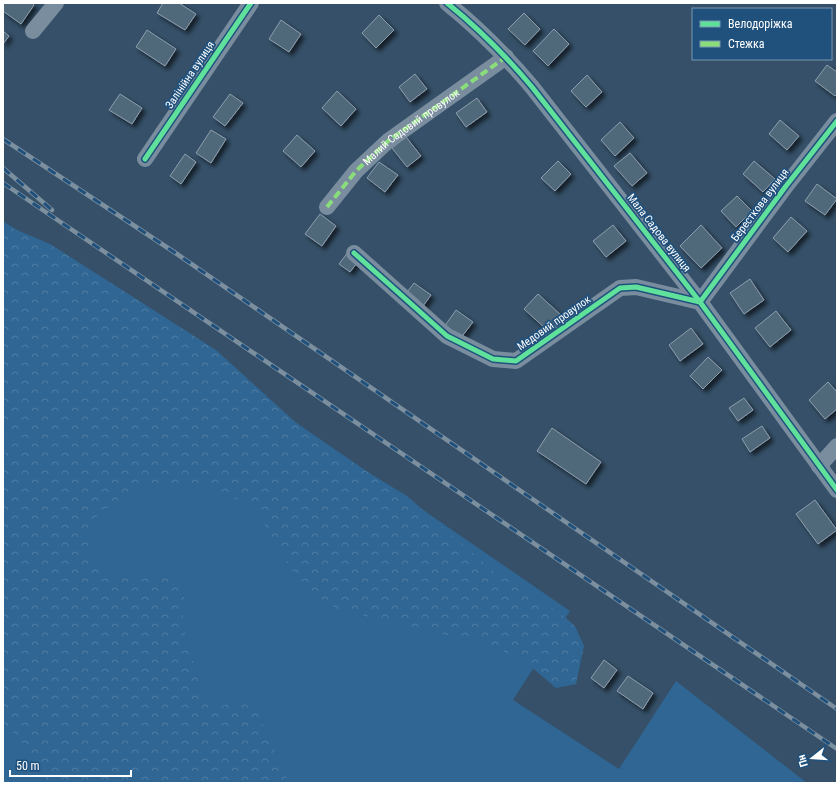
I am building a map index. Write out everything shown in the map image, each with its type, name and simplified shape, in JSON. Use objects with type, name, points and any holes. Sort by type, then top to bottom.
[{"type":"street","points":[[33,31],[56,3]]},
{"type":"street","name":"Залінійна вулиця","points":[[145,158],[251,3]]},
{"type":"street","name":"Мала Садова вулиця","points":[[447,3],[468,20],[506,57],[532,87],[700,302],[837,490]]},
{"type":"street","name":"Малий Садовий провулок","points":[[326,207],[356,171],[388,141],[506,57]]},
{"type":"street","name":"Бересткова вулиця","points":[[700,302],[786,186],[837,121]]},
{"type":"street","name":"Медовий провулок","points":[[354,253],[446,336],[493,359],[516,361],[620,288],[636,287],[700,302]]},
{"type":"street","points":[[819,466],[837,446]]},
{"type":"green space","points":[[3,221],[570,611],[513,700],[619,769],[676,681],[807,783],[3,783]]},
{"type":"green space","points":[[3,224],[50,244],[216,350],[315,440],[407,496],[492,570],[559,612],[575,626],[584,646],[576,684],[556,688],[522,659],[483,643],[339,610],[302,587],[253,506],[208,487],[139,483],[94,519],[89,560],[103,576],[171,573],[186,601],[182,622],[202,695],[221,706],[240,701],[257,712],[287,778],[286,783],[49,783],[34,755],[3,722],[3,458],[9,445],[6,425],[3,423]]},
{"type":"building","points":[[3,3],[32,3],[34,5],[21,24],[3,11]]},
{"type":"building","points":[[163,3],[179,3],[196,14],[185,30],[157,13]]},
{"type":"building","points":[[524,13],[540,29],[525,45],[508,29]]},
{"type":"building","points":[[379,15],[394,30],[376,48],[362,33]]},
{"type":"building","points":[[281,20],[301,34],[289,52],[269,39]]},
{"type":"building","points":[[554,29],[569,44],[548,66],[533,51]]},
{"type":"building","points":[[147,30],[176,49],[165,66],[136,47]]},
{"type":"building","points":[[3,31],[9,36],[3,44]]},
{"type":"building","points":[[827,65],[837,72],[837,94],[835,96],[815,81]]},
{"type":"building","points":[[415,74],[427,89],[410,102],[399,87]]},
{"type":"building","points":[[587,75],[602,92],[586,107],[571,91]]},
{"type":"building","points":[[337,91],[356,109],[341,126],[322,108]]},
{"type":"building","points":[[120,94],[142,108],[132,124],[109,110]]},
{"type":"building","points":[[230,94],[243,103],[225,126],[213,117]]},
{"type":"building","points":[[477,98],[487,112],[466,127],[456,113]]},
{"type":"building","points":[[780,120],[799,136],[787,150],[769,134]]},
{"type":"building","points":[[620,122],[634,138],[615,156],[601,140]]},
{"type":"building","points":[[211,130],[226,139],[211,163],[196,153]]},
{"type":"building","points":[[297,135],[315,151],[301,167],[283,151]]},
{"type":"building","points":[[406,137],[421,156],[407,167],[392,148]]},
{"type":"building","points":[[630,153],[647,173],[632,186],[614,166]]},
{"type":"building","points":[[185,154],[196,162],[181,184],[170,176]]},
{"type":"building","points":[[558,161],[571,174],[555,191],[541,178]]},
{"type":"building","points":[[754,161],[775,179],[763,192],[743,174]]},
{"type":"building","points":[[379,162],[398,175],[385,192],[367,178]]},
{"type":"building","points":[[817,184],[837,199],[825,215],[805,201]]},
{"type":"building","points":[[737,196],[752,211],[736,227],[721,211]]},
{"type":"building","points":[[320,214],[336,226],[322,246],[305,234]]},
{"type":"building","points":[[791,217],[807,231],[788,252],[773,238]]},
{"type":"building","points":[[613,225],[626,241],[606,257],[593,241]]},
{"type":"building","points":[[701,225],[722,248],[701,268],[680,246]]},
{"type":"building","points":[[352,247],[363,255],[350,272],[339,264]]},
{"type":"building","points":[[750,279],[764,300],[744,314],[730,293]]},
{"type":"building","points":[[414,283],[431,295],[418,313],[401,300]]},
{"type":"building","points":[[538,294],[561,315],[547,330],[524,309]]},
{"type":"building","points":[[456,310],[473,322],[460,339],[444,327]]},
{"type":"building","points":[[776,311],[791,330],[770,347],[755,328]]},
{"type":"building","points":[[691,328],[703,344],[680,361],[669,345]]},
{"type":"building","points":[[708,357],[722,370],[703,389],[690,376]]},
{"type":"building","points":[[828,382],[837,392],[837,409],[825,419],[809,400]]},
{"type":"building","points":[[744,398],[753,410],[738,421],[729,408]]},
{"type":"building","points":[[762,426],[770,438],[750,452],[742,439]]},
{"type":"building","points":[[552,428],[601,462],[586,484],[537,451]]},
{"type":"building","points":[[815,500],[837,530],[818,544],[796,514]]},
{"type":"building","points":[[604,660],[617,670],[604,688],[591,678]]},
{"type":"building","points":[[628,676],[653,693],[643,709],[617,691]]},
{"type":"railway","points":[[3,139],[177,254],[837,709]]},
{"type":"railway","points":[[3,168],[52,210]]},
{"type":"railway","points":[[3,183],[837,749]]},
{"type":"marked path","points":[[327,207],[356,171],[388,141],[506,57]]},
{"type":"cycle path","points":[[145,159],[251,3]]},
{"type":"cycle path","points":[[447,3],[470,22],[512,64],[532,87],[700,302],[837,490]]},
{"type":"cycle path","points":[[354,253],[447,336],[493,359],[516,361],[620,288],[636,287],[700,302],[786,186],[837,121]]}]
